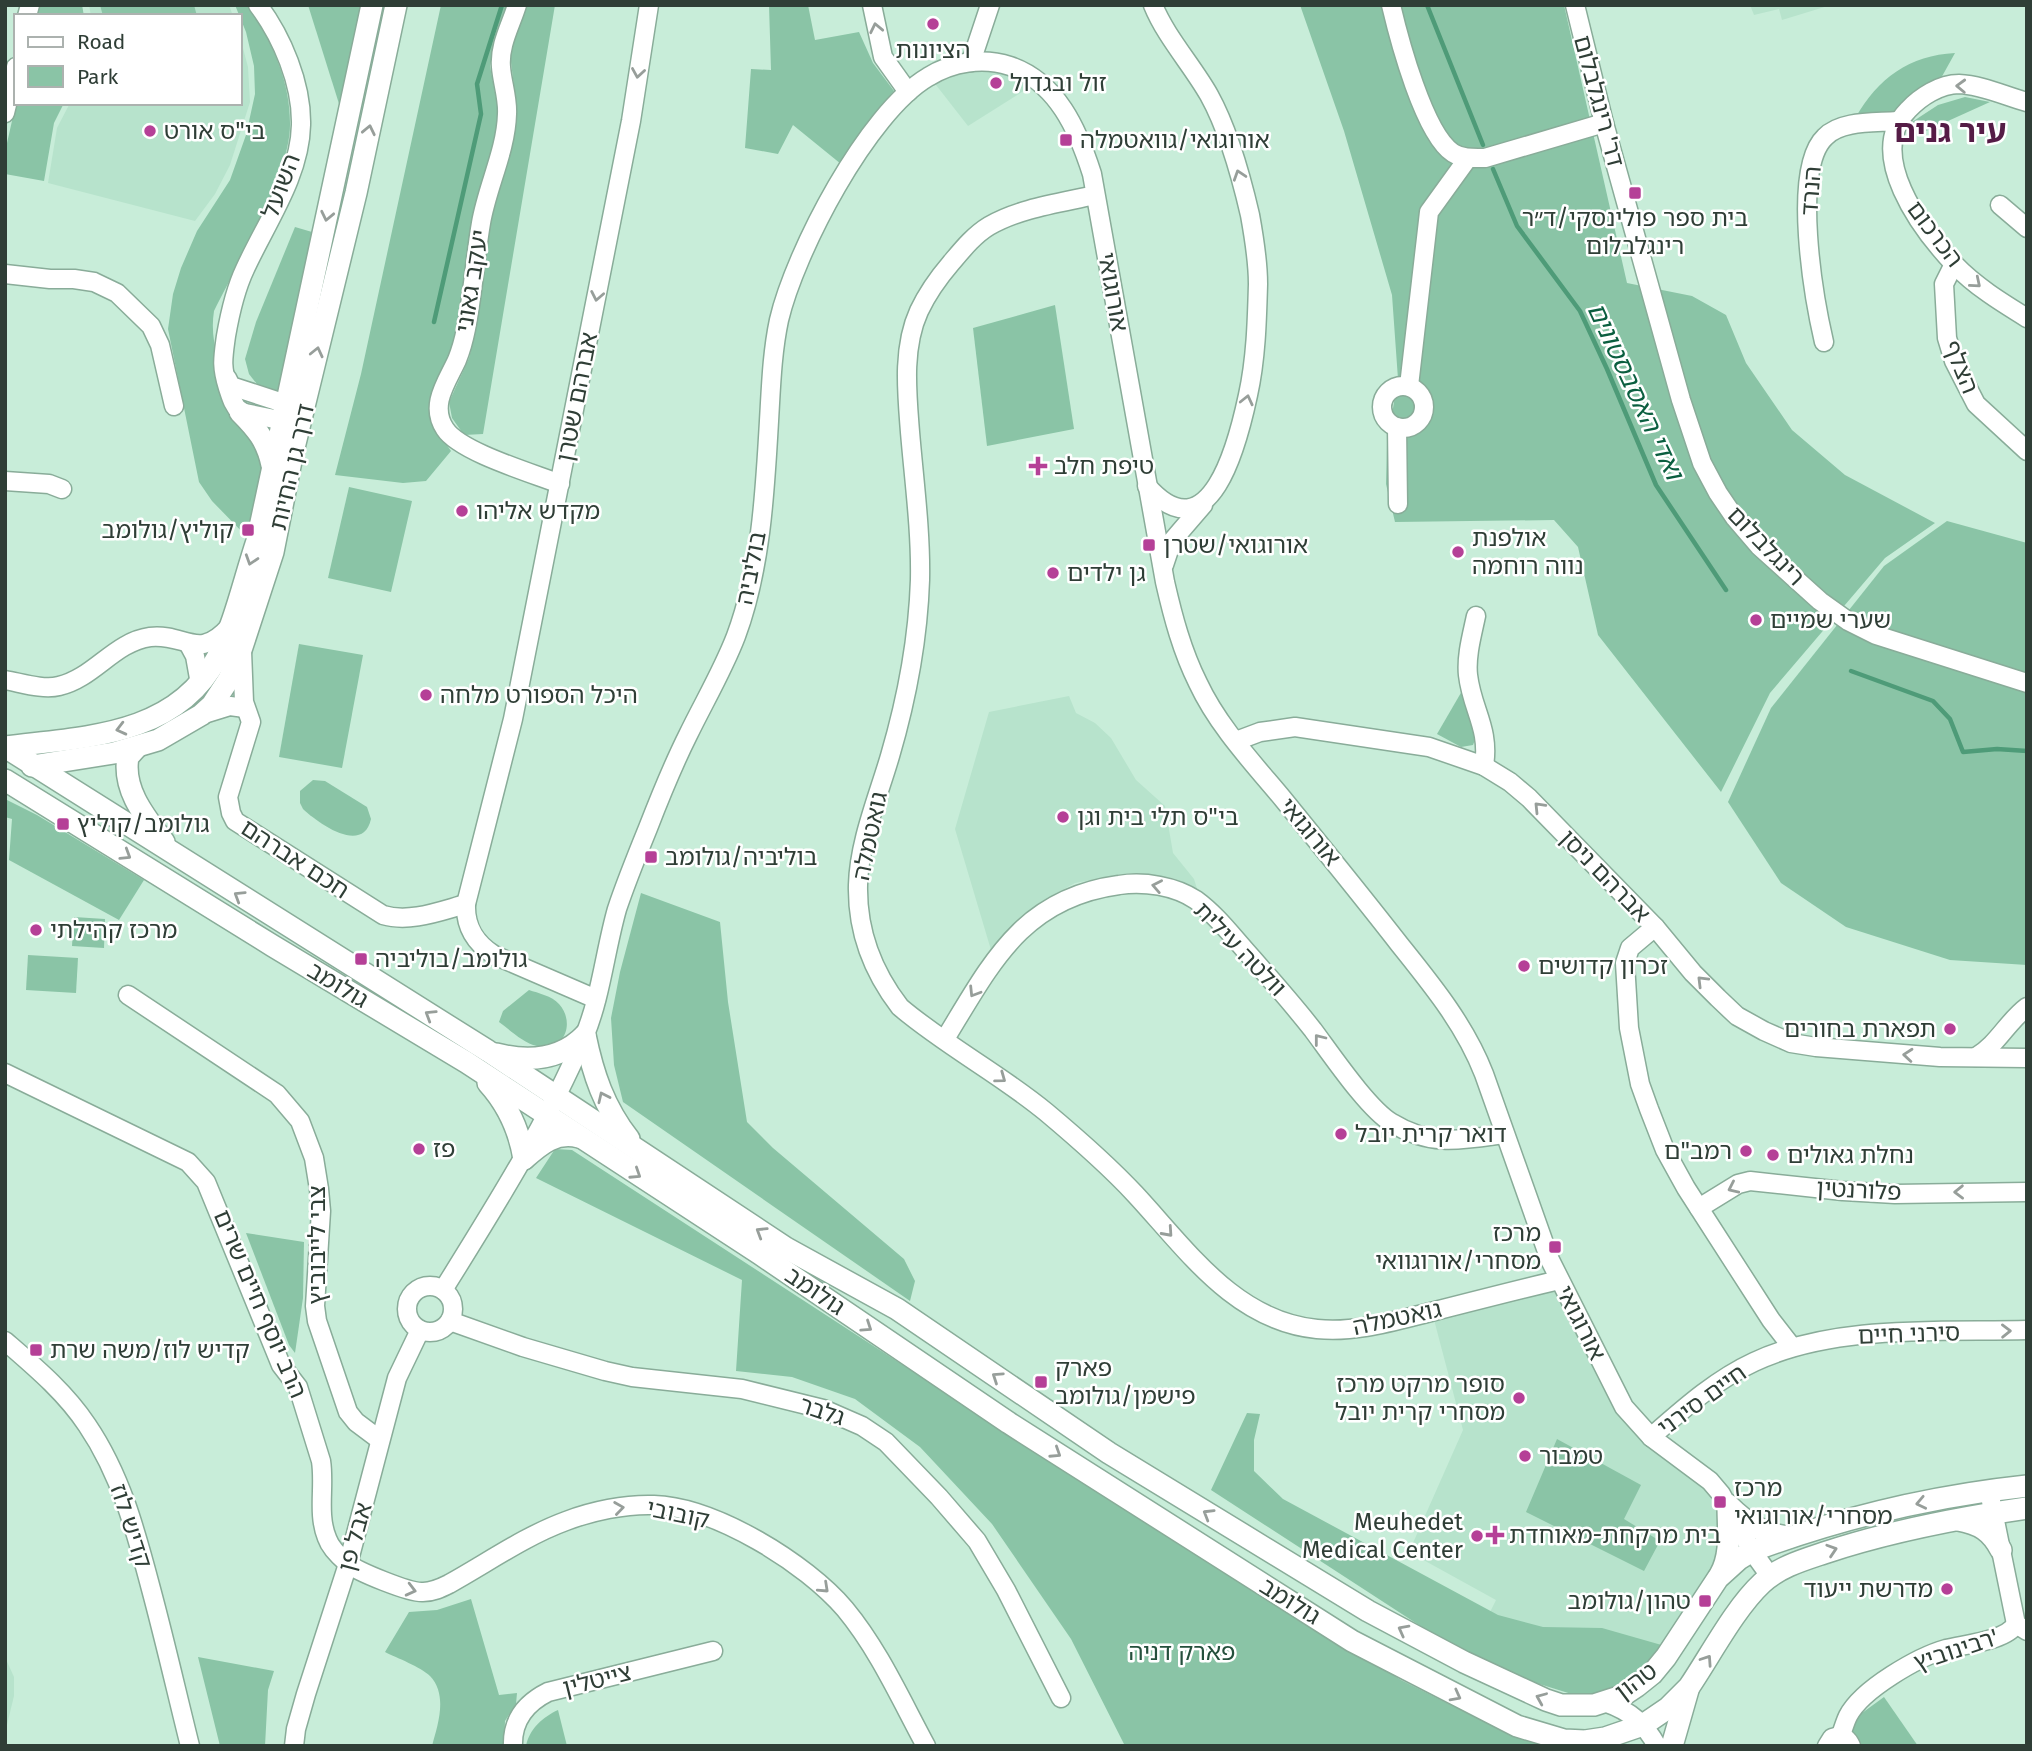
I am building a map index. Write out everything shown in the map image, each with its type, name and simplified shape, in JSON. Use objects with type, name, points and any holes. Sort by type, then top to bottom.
[{"type":"main road","name":"דרך גן החיות","points":[[5,769],[137,747],[167,735],[201,715],[221,694],[242,647],[273,552],[292,456],[291,416],[372,5]]},
{"type":"main road","name":"דרך גן החיות","points":[[5,747],[111,732],[143,724],[173,708],[200,684],[215,660],[230,626],[257,541],[272,470],[291,416],[356,192],[396,5]]},
{"type":"main road","points":[[240,412],[262,435],[269,450],[272,470]]},
{"type":"main road","name":"גולומב","points":[[5,747],[488,1051],[550,1105],[579,1137],[760,1254],[1009,1423],[1353,1641],[1517,1726],[1553,1738],[1595,1743],[1643,1725]]},
{"type":"main road","points":[[137,747],[128,757],[130,786],[140,808],[174,855]]},
{"type":"main road","name":"גולומב","points":[[5,780],[466,1062],[639,1152],[786,1248],[897,1309],[1109,1453],[1367,1611],[1464,1662],[1546,1700],[1561,1705],[1607,1703]]},
{"type":"main road","points":[[488,1051],[514,1058],[541,1057],[571,1048],[584,1035]]},
{"type":"main road","points":[[584,1035],[604,1101],[639,1152]]},
{"type":"main road","points":[[466,1062],[497,1093],[509,1111],[517,1128],[524,1159],[541,1145],[563,1134],[579,1137]]},
{"type":"main road","name":"טהון","points":[[1607,1703],[1622,1696],[1652,1674],[1718,1578],[1752,1551],[1843,1521],[1989,1490],[2027,1486]]},
{"type":"main road","points":[[1728,1506],[1742,1519],[1763,1531],[1793,1537]]},
{"type":"main road","points":[[1718,1578],[1725,1566],[1728,1550],[1728,1506]]},
{"type":"main road","name":"טהון","points":[[1643,1725],[1668,1708],[1689,1687],[1740,1609],[1770,1576],[1801,1560],[1865,1539],[1956,1519],[2027,1508]]},
{"type":"main road","points":[[1956,1519],[1982,1527],[1994,1538],[2001,1550]]},
{"type":"main road","points":[[1672,1746],[1689,1687]]},
{"type":"street","name":"השועל","points":[[240,412],[232,401],[222,368],[230,312],[243,271],[293,168],[301,126],[299,97],[290,67],[277,37],[258,5]]},
{"type":"street","name":"יעקב גאוני","points":[[517,5],[501,50],[507,114],[504,135],[481,222],[466,331],[458,357],[442,388],[439,415],[445,429],[456,441],[560,484]]},
{"type":"street","name":"אברהם שטרן","points":[[596,999],[480,946],[470,930],[466,904],[513,719],[628,134],[649,5]]},
{"type":"street","points":[[872,5],[883,57],[908,92]]},
{"type":"street","points":[[971,62],[990,5]]},
{"type":"street","points":[[1153,5],[1215,108],[1244,191],[1258,282],[1248,394],[1231,454],[1210,498],[1172,541],[1163,572]]},
{"type":"street","points":[[1391,5],[1425,110],[1447,148],[1455,155],[1468,158],[1500,154],[1604,123]]},
{"type":"street","name":"דר' רינגלבלום","points":[[1575,5],[1624,196]]},
{"type":"street","name":"בוליביה","points":[[550,1105],[584,1035],[596,999],[618,908],[638,853],[662,793],[724,663],[743,616],[760,531],[775,344],[794,271],[834,193],[865,144],[897,102],[929,76],[949,66],[971,62]]},
{"type":"street","name":"אורוגואי","points":[[971,62],[1004,64],[1025,72],[1043,85],[1062,107],[1076,131],[1092,174],[1163,572],[1178,637],[1206,698],[1236,741],[1439,994],[1476,1054],[1538,1232],[1559,1280],[1624,1407],[1651,1437],[1710,1481],[1770,1576]]},
{"type":"street","points":[[5,113],[14,75]]},
{"type":"street","points":[[1897,121],[1918,100],[1958,84],[2027,102]]},
{"type":"street","name":"הכרכום","points":[[1897,121],[1891,139],[1896,177],[1916,213],[1954,264],[1978,286],[2027,318]]},
{"type":"street","name":"הנרד","points":[[1824,342],[1811,277],[1808,221],[1809,171],[1815,150],[1825,136],[1837,130],[1853,125],[1897,121]]},
{"type":"street","points":[[1409,386],[1429,212],[1468,158]]},
{"type":"street","name":"גואטמלה","points":[[1095,195],[1023,212],[988,227],[969,242],[927,295],[911,333],[907,374],[920,558],[917,622],[909,682],[865,843],[858,886],[862,929],[877,972],[900,1007],[1046,1112],[1101,1160],[1194,1260],[1240,1301],[1269,1317],[1290,1325],[1317,1329],[1369,1327],[1559,1280]]},
{"type":"street","name":"רינגלבלום","points":[[1624,196],[1690,430],[1702,463],[1718,494],[1735,518],[1759,546],[1820,601],[1848,621],[1876,635],[2027,683]]},
{"type":"street","points":[[2000,205],[2027,228]]},
{"type":"street","name":"הצלף","points":[[1954,264],[1944,284],[1945,327],[1954,361],[1976,404],[2027,451]]},
{"type":"street","points":[[5,274],[94,282],[117,293],[151,326],[160,345],[174,406]]},
{"type":"street","points":[[222,368],[231,386],[264,396],[291,416]]},
{"type":"street","points":[[1401,386],[1409,386],[1420,394],[1423,413],[1421,419],[1410,427],[1397,427],[1385,418],[1382,405],[1388,392],[1401,386]]},
{"type":"street","points":[[240,412],[291,416]]},
{"type":"street","points":[[1397,427],[1398,504]]},
{"type":"street","points":[[5,481],[49,484],[62,489]]},
{"type":"street","points":[[1147,486],[1160,501],[1175,509],[1194,509],[1210,498]]},
{"type":"street","points":[[1476,616],[1468,657],[1468,675],[1485,733],[1487,747],[1484,766]]},
{"type":"street","points":[[5,681],[58,686],[86,674],[132,641],[163,636],[204,645],[220,636],[230,626]]},
{"type":"street","points":[[188,643],[197,662],[200,684]]},
{"type":"street","name":"חכם אברהם","points":[[242,647],[245,708],[250,716],[250,728],[228,797],[231,813],[242,827],[383,915],[409,918],[466,904]]},
{"type":"street","points":[[201,715],[230,706],[245,708]]},
{"type":"street","name":"אברהם ניסן","points":[[1236,741],[1259,732],[1295,727],[1429,747],[1484,766],[1529,798],[1655,927],[1630,948],[1625,963],[1629,1028],[1640,1084],[1665,1150],[1699,1208],[1792,1348]]},
{"type":"street","name":"וולטה עילית","points":[[945,1040],[989,968],[1009,942],[1044,911],[1082,892],[1127,883],[1153,884],[1194,899],[1216,918],[1286,996],[1362,1092],[1389,1121],[1426,1138],[1447,1141],[1504,1134]]},
{"type":"street","points":[[1655,927],[1693,973],[1737,1016],[1791,1043],[1940,1057],[2021,1058]]},
{"type":"street","name":"צבי לייבוביץ","points":[[128,995],[277,1094],[300,1121],[314,1158],[321,1211],[315,1293],[317,1321],[348,1412],[356,1422],[380,1440]]},
{"type":"street","points":[[1976,1057],[1991,1047],[2013,1017],[2027,1007]]},
{"type":"street","points":[[2006,1030],[2006,1040],[2021,1058]]},
{"type":"street","name":"הרב יוסף חיים שרים","points":[[5,1073],[188,1161],[206,1182],[281,1365],[298,1387],[321,1461],[322,1516],[327,1541],[348,1564]]},
{"type":"street","points":[[443,1290],[524,1159],[550,1105]]},
{"type":"street","name":"פלורנטין","points":[[1699,1208],[1738,1184],[1750,1181],[1895,1194],[2027,1192]]},
{"type":"street","points":[[425,1286],[443,1290],[453,1306],[450,1321],[439,1330],[420,1330],[412,1325],[408,1318],[407,1302],[411,1295],[425,1286]]},
{"type":"street","name":"גלבר","points":[[450,1321],[523,1347],[605,1371],[632,1377],[743,1389],[823,1409],[862,1426],[886,1442],[977,1541],[1006,1590],[1061,1698]]},
{"type":"street","name":"אבל פן","points":[[294,1746],[306,1694],[348,1564],[397,1378],[420,1330]]},
{"type":"street","name":"סירני חיים","points":[[1792,1348],[1876,1334],[2027,1330]]},
{"type":"street","name":"קדיש לוז","points":[[5,1341],[45,1375],[66,1398],[86,1423],[110,1464],[132,1518],[190,1746]]},
{"type":"street","name":"חיים סירני","points":[[1651,1437],[1688,1405],[1727,1377],[1753,1362],[1792,1348]]},
{"type":"street","points":[[1989,1490],[2001,1550],[2022,1627]]},
{"type":"street","name":"קובובי","points":[[348,1564],[409,1591],[423,1593],[443,1587],[565,1521],[591,1513],[655,1504],[694,1513],[738,1530],[781,1553],[828,1591],[862,1631],[926,1746]]},
{"type":"street","name":"רבינוביץ'","points":[[1839,1743],[1849,1714],[1865,1697],[1910,1663],[1942,1650],[2007,1634],[2022,1627]]},
{"type":"street","name":"צייטלין","points":[[513,1746],[516,1722],[533,1700],[548,1692],[713,1651]]},
{"type":"street","name":"טהון","points":[[1607,1703],[1623,1709],[1643,1725]]},
{"type":"street","points":[[1643,1725],[1657,1746]]},
{"type":"shaded area","points":[[89,5],[229,5],[232,14],[91,14]]},
{"type":"shaded area","points":[[1750,5],[1831,5],[1782,20],[1779,9],[1754,15]]},
{"type":"shaded area","name":"בי\"ס אורט","points":[[242,44],[248,67],[250,102],[230,165],[215,194],[195,221],[48,183],[57,128],[69,105],[242,105]]},
{"type":"shaded area","points":[[949,67],[1025,72],[1025,90],[968,126],[929,76]]},
{"type":"shaded area","name":"בי\"ס תלי בית וגן","points":[[1069,696],[1076,713],[1095,723],[1111,738],[1136,780],[1165,806],[1173,853],[1194,879],[1199,895],[1173,878],[1129,873],[1075,883],[1037,904],[991,950],[955,829],[989,712]]},
{"type":"shaded area","points":[[1559,1280],[1624,1407],[1728,1505],[1728,1550],[1652,1674],[1489,1614],[1496,1600],[1409,1552],[1463,1430],[1432,1312]]},
{"type":"shaded area","points":[[5,1657],[14,1677],[14,1696],[5,1733]]},
{"type":"green space","points":[[37,5],[82,5],[84,14],[35,14]]},
{"type":"green space","points":[[100,5],[194,5],[196,14],[102,14]]},
{"type":"green space","points":[[235,5],[248,5],[266,34],[283,77],[290,123],[282,167],[272,192],[214,311],[216,352],[256,445],[261,465],[260,491],[250,540],[212,501],[199,482],[168,329],[173,294],[181,268],[197,231],[230,180],[246,135],[255,94],[254,66],[242,14],[239,14]]},
{"type":"green space","points":[[308,5],[362,5],[340,107]]},
{"type":"green space","points":[[441,5],[507,5],[500,22],[490,66],[497,103],[497,135],[456,336],[447,362],[432,390],[430,413],[433,425],[451,451],[426,481],[403,483],[335,475],[361,374]]},
{"type":"green space","points":[[526,5],[555,5],[483,434],[464,435],[452,418],[449,402],[469,358],[474,337],[490,227],[516,103],[510,54]]},
{"type":"green space","points":[[769,5],[808,5],[815,40],[859,32],[873,63],[894,91],[841,164],[793,125],[778,154],[745,148],[751,69],[771,70]]},
{"type":"green space","points":[[1300,5],[1564,5],[1627,283],[1692,296],[1726,315],[1746,363],[1792,430],[1845,475],[1935,523],[1885,558],[1770,693],[1721,792],[1598,635],[1578,547],[1554,520],[1395,522],[1386,484],[1387,443],[1398,379],[1392,295],[1344,131]]},
{"type":"green space","points":[[1955,53],[1940,80],[1910,97],[1896,111],[1856,117],[1874,91],[1896,72],[1924,58]]},
{"type":"green space","points":[[1965,97],[1990,102],[1906,140],[1912,122],[1938,105]]},
{"type":"green space","points":[[16,105],[63,105],[54,123],[44,181],[5,174],[5,152]]},
{"type":"green space","points":[[295,227],[312,232],[285,391],[276,395],[260,388],[249,374],[245,359],[256,322]]},
{"type":"green space","points":[[1055,305],[1074,429],[987,446],[973,328]]},
{"type":"green space","points":[[349,487],[412,501],[391,592],[328,578]]},
{"type":"green space","points":[[1947,521],[2027,543],[2027,965],[1950,960],[1846,927],[1781,883],[1728,802],[1771,708],[1884,566]]},
{"type":"green space","points":[[299,644],[363,655],[342,768],[279,757]]},
{"type":"green space","points":[[1462,691],[1472,711],[1476,731],[1473,745],[1461,747],[1437,734]]},
{"type":"green space","points":[[313,780],[325,781],[367,807],[371,819],[366,830],[359,835],[340,833],[319,822],[303,809],[300,791]]},
{"type":"green space","points":[[5,799],[37,815],[144,880],[119,920],[9,860],[12,819],[5,817]]},
{"type":"green space","points":[[641,893],[720,922],[728,1002],[747,1122],[773,1148],[904,1259],[915,1281],[910,1301],[623,1102],[614,1065],[611,1018]]},
{"type":"green space","points":[[74,917],[105,919],[104,948],[72,946]]},
{"type":"green space","points":[[28,955],[78,958],[76,993],[26,990]]},
{"type":"green space","points":[[529,990],[553,999],[564,1012],[567,1020],[565,1035],[554,1045],[546,1047],[532,1044],[499,1022],[503,1011]]},
{"type":"green space","name":"פארק דניה","points":[[555,1149],[572,1150],[1009,1434],[1401,1680],[1489,1724],[1544,1746],[1125,1746],[1071,1639],[992,1524],[920,1447],[855,1399],[792,1377],[736,1371],[742,1280],[536,1178]]},
{"type":"green space","points":[[246,1233],[304,1242],[303,1298],[295,1353],[289,1345]]},
{"type":"green space","points":[[1247,1413],[1260,1414],[1254,1440],[1254,1471],[1283,1499],[1498,1615],[1543,1627],[1602,1628],[1665,1646],[1646,1669],[1620,1689],[1578,1696],[1510,1675],[1445,1642],[1211,1490]]},
{"type":"green space","points":[[1557,1439],[1641,1485],[1624,1519],[1660,1541],[1644,1571],[1526,1512]]},
{"type":"green space","points":[[471,1599],[499,1695],[517,1693],[516,1704],[505,1721],[504,1746],[432,1746],[440,1710],[436,1684],[421,1669],[385,1652],[409,1612],[437,1610]]},
{"type":"green space","points":[[198,1657],[274,1671],[268,1690],[265,1746],[220,1746]]},
{"type":"green space","points":[[1884,1697],[1918,1746],[1854,1746],[1850,1728],[1862,1713]]},
{"type":"green space","points":[[558,1710],[567,1746],[526,1746],[530,1734],[538,1724]]},
{"type":"waterway","points":[[434,322],[481,114],[477,84],[502,5]]},
{"type":"waterway","name":"ואדי האסבסטונים","points":[[1427,5],[1483,145]]},
{"type":"waterway","name":"ואדי האסבסטונים","points":[[1493,169],[1517,226],[1580,311],[1656,485],[1726,590]]},
{"type":"waterway","name":"ואדי האסבסטונים","points":[[1851,671],[1933,701],[1950,719],[1963,752],[1997,749],[2027,751]]},
{"type":"place","name":"הציונות","points":[[933,24]]},
{"type":"place","name":"זול ובגדול","points":[[996,83]]},
{"type":"place","name":"בי\"ס אורט","points":[[150,131]]},
{"type":"place","name":"אורוגואי/גוואטמלה","points":[[1066,140]]},
{"type":"place","name":"בית ספר פולינסקי/ד״ר רינגלבלום","points":[[1635,193]]},
{"type":"place","name":"טיפת חלב","points":[[1038,466]]},
{"type":"place","name":"מקדש אליהו","points":[[462,511]]},
{"type":"place","name":"קוליץ/גולומב","points":[[248,530]]},
{"type":"place","name":"אורוגואי/שטרן","points":[[1149,545]]},
{"type":"place","name":"אולפנת נווה רוחמה","points":[[1458,552]]},
{"type":"place","name":"גן ילדים","points":[[1053,573]]},
{"type":"place","name":"שערי שמיים","points":[[1756,620]]},
{"type":"place","name":"היכל הספורט מלחה","points":[[426,695]]},
{"type":"place","name":"בי\"ס תלי בית וגן","points":[[1063,817]]},
{"type":"place","name":"גולומב/קוליץ","points":[[63,824]]},
{"type":"place","name":"בוליביה/גולומב","points":[[651,857]]},
{"type":"place","name":"מרכז קהילתי","points":[[36,930]]},
{"type":"place","name":"גולומב/בוליביה","points":[[361,959]]},
{"type":"place","name":"זכרון קדושים","points":[[1524,966]]},
{"type":"place","name":"תפארת בחורים","points":[[1950,1029]]},
{"type":"place","name":"דואר קרית יובל","points":[[1341,1134]]},
{"type":"place","name":"פז","points":[[419,1149]]},
{"type":"place","name":"רמב\"ם","points":[[1746,1151]]},
{"type":"place","name":"נחלת גאולים","points":[[1773,1155]]},
{"type":"place","name":"מרכז מסחרי/אורוגוואי","points":[[1555,1247]]},
{"type":"place","name":"קדיש לוז/משה שרת","points":[[36,1350]]},
{"type":"place","name":"פארק פישמן/גולומב","points":[[1041,1382]]},
{"type":"place","name":"סופר מרקט מרכז מסחרי קרית יובל","points":[[1519,1398]]},
{"type":"place","name":"טמבור","points":[[1525,1456]]},
{"type":"place","name":"מרכז מסחרי/אורוגואי","points":[[1720,1502]]},
{"type":"place","name":"בית מרקחת-מאוחדת","points":[[1495,1535]]},
{"type":"place","name":"Meuhedet Medical Center","points":[[1477,1536]]},
{"type":"place","name":"מדרשת ייעוד","points":[[1947,1589]]},
{"type":"place","name":"טהון/גולומב","points":[[1705,1601]]},
{"type":"district","name":"עיר גנים","points":[[1950,131]]}]
